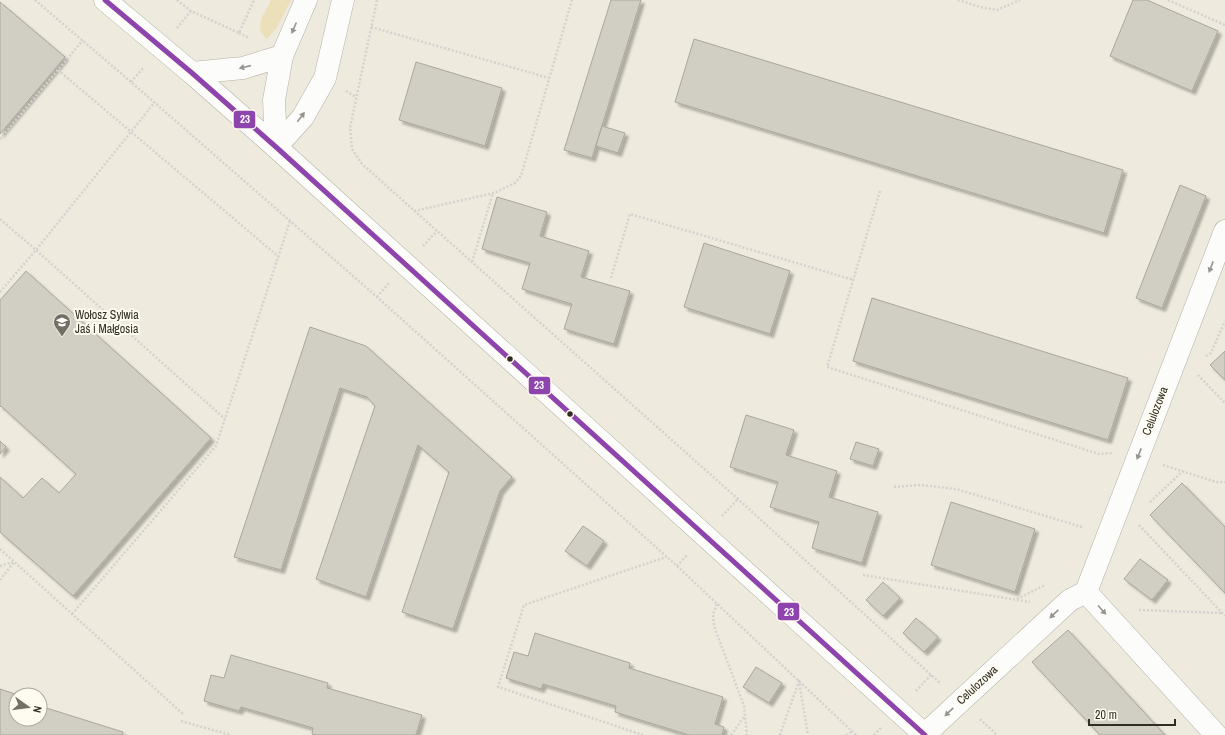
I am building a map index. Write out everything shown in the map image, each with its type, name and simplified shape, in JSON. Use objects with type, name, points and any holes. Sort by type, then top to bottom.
[{"type":"street","points":[[105,0],[192,73],[276,147],[925,735]]},
{"type":"street","points":[[276,147],[274,100],[282,56],[306,0]]},
{"type":"street","points":[[276,147],[303,117],[324,78],[343,0]]},
{"type":"street","points":[[192,73],[243,68],[282,56]]},
{"type":"street","name":"Celulozowa","points":[[925,735],[1070,600],[1086,592],[1225,231]]},
{"type":"street","points":[[1086,592],[1216,735]]},
{"type":"path","points":[[35,0],[155,102],[377,297],[666,556],[856,735]]},
{"type":"path","points":[[177,0],[191,12],[239,32],[254,0]]},
{"type":"path","points":[[377,0],[350,128],[352,149],[362,164],[738,499],[997,735]]},
{"type":"path","points":[[414,211],[494,193],[515,183],[521,176],[572,0]]},
{"type":"path","points":[[958,0],[980,7],[998,10],[1020,0]]},
{"type":"path","points":[[1168,0],[1225,25]]},
{"type":"path","points":[[371,27],[549,78]]},
{"type":"path","points":[[0,139],[83,40]]},
{"type":"path","points":[[58,70],[279,257]]},
{"type":"path","points":[[0,292],[36,250],[155,102]]},
{"type":"path","points":[[880,191],[828,367],[1099,454],[1110,454],[1114,452]]},
{"type":"path","points":[[472,262],[494,193]]},
{"type":"path","points":[[611,278],[630,214],[854,280]]},
{"type":"path","points":[[0,219],[225,419]]},
{"type":"path","points":[[72,614],[216,446],[290,221]]},
{"type":"path","points":[[1211,353],[1225,321]]},
{"type":"path","points":[[1195,372],[1225,403]]},
{"type":"path","points":[[1138,456],[1216,482],[1225,482]]},
{"type":"path","points":[[1150,502],[1183,471]]},
{"type":"path","points":[[894,487],[920,485],[956,489],[1089,529]]},
{"type":"path","points":[[1120,504],[1224,615]]},
{"type":"path","points":[[0,549],[183,714]]},
{"type":"path","points":[[643,735],[498,687],[524,605],[666,556]]},
{"type":"path","points":[[0,566],[14,562]]},
{"type":"path","points":[[0,580],[14,562]]},
{"type":"path","points":[[863,575],[1035,603]]},
{"type":"path","points":[[717,604],[713,614],[714,626],[744,706],[747,735]]},
{"type":"path","points":[[1134,610],[1224,615]]},
{"type":"path","points":[[780,735],[799,681]]},
{"type":"path","points":[[799,681],[808,735]]},
{"type":"path","points":[[731,735],[745,717]]},
{"type":"path","points":[[181,721],[231,735]]},
{"type":"path","points":[[846,735],[853,731]]},
{"type":"shaded area","points":[[271,0],[291,0],[276,29],[267,39],[260,30],[260,25],[263,15]]},
{"type":"building","points":[[611,0],[641,0],[592,158],[564,150]]},
{"type":"building","points":[[1133,0],[1147,0],[1218,31],[1192,91],[1110,56]]},
{"type":"building","points":[[0,2],[65,57],[0,134]]},
{"type":"building","points":[[694,39],[1123,170],[1104,233],[675,102]]},
{"type":"building","points":[[416,62],[502,88],[485,146],[399,120]]},
{"type":"building","points":[[602,126],[625,133],[618,153],[596,146]]},
{"type":"building","points":[[1180,185],[1206,196],[1162,308],[1136,298]]},
{"type":"building","points":[[497,197],[547,212],[540,236],[589,251],[581,277],[630,291],[614,344],[564,329],[572,304],[522,289],[530,263],[482,249]]},
{"type":"building","points":[[704,243],[790,271],[770,334],[684,307]]},
{"type":"building","points":[[26,271],[211,438],[73,596],[0,532],[0,477],[23,498],[42,478],[59,493],[76,474],[1,406],[0,407],[0,300]]},
{"type":"building","points":[[872,298],[1128,378],[1108,440],[853,361]]},
{"type":"building","points":[[310,327],[366,346],[512,477],[500,491],[453,629],[402,612],[449,472],[418,445],[366,597],[316,579],[375,406],[367,397],[340,388],[281,570],[234,557]]},
{"type":"building","points":[[1225,351],[1225,380],[1210,365]]},
{"type":"building","points":[[746,415],[794,430],[786,455],[837,471],[829,497],[878,512],[862,563],[812,548],[819,522],[770,507],[778,482],[730,467]]},
{"type":"building","points":[[0,441],[6,447],[0,454]]},
{"type":"building","points":[[856,442],[879,449],[873,466],[850,459]]},
{"type":"building","points":[[1182,483],[1225,527],[1225,593],[1150,515]]},
{"type":"building","points":[[951,502],[1035,529],[1015,592],[931,565]]},
{"type":"building","points":[[583,526],[604,541],[587,566],[565,551]]},
{"type":"building","points":[[1140,559],[1168,580],[1152,600],[1124,579]]},
{"type":"building","points":[[883,582],[900,598],[883,616],[866,600]]},
{"type":"building","points":[[916,618],[938,637],[924,652],[903,633]]},
{"type":"building","points":[[1068,630],[1165,735],[1100,735],[1032,662]]},
{"type":"building","points":[[535,633],[630,663],[629,668],[723,697],[715,724],[724,727],[722,735],[689,735],[615,712],[616,706],[543,684],[541,689],[506,678],[514,652],[528,656]]},
{"type":"building","points":[[231,655],[328,683],[327,688],[422,715],[416,735],[316,735],[312,734],[313,728],[241,707],[239,711],[204,701],[211,675],[224,678]]},
{"type":"building","points":[[756,667],[782,683],[769,703],[743,687]]},
{"type":"building","points":[[0,689],[8,692],[8,727],[48,727],[48,709],[123,732],[122,735],[0,735]]},
{"type":"transit line","name":"23","points":[[105,0],[192,73],[276,147],[925,735]]},
{"type":"place","name":"Wołosz Sylwia Jaś i Małgosia","points":[[62,337]]}]
